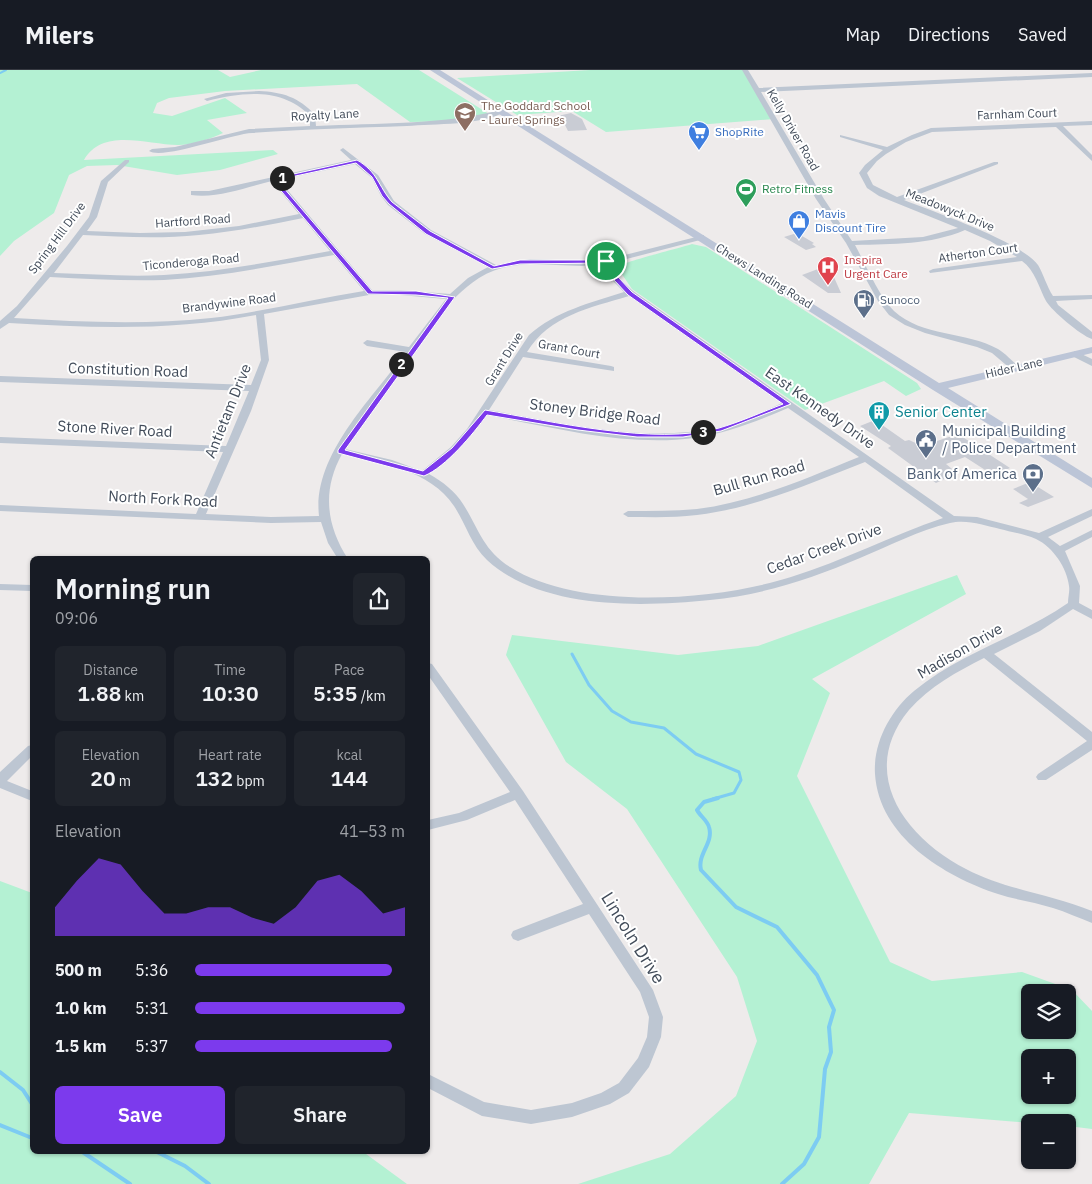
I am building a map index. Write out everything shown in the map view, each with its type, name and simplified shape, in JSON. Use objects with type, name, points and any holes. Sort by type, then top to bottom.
[{"type":"main road","name":"Chews Landing Road","points":[[434,70],[1092,484]]},
{"type":"main road","name":"Hider Lane","points":[[937,387],[1092,350]]},
{"type":"street","name":"Kelly Driver Road","points":[[745,70],[820,199],[850,244],[882,301],[892,313],[908,323],[995,351],[1015,368]]},
{"type":"street","points":[[758,90],[1092,75]]},
{"type":"street","points":[[207,99],[220,95],[253,93],[289,97],[313,116],[313,127]]},
{"type":"street","name":"Royalty Lane","points":[[152,151],[175,150],[249,131],[440,122],[475,119],[501,112]]},
{"type":"street","name":"Farnham Court","points":[[943,128],[1092,122]]},
{"type":"street","points":[[1057,124],[1092,159]]},
{"type":"street","name":"Meadowyck Drive","points":[[943,128],[924,132],[889,150],[869,164],[863,173],[870,186],[897,200],[993,239],[1015,251],[1034,266],[1049,299],[1060,312],[1092,336]]},
{"type":"street","points":[[842,136],[889,150]]},
{"type":"street","points":[[343,150],[375,177],[390,203],[428,232],[494,268]]},
{"type":"street","name":"Spring Hill Drive","points":[[0,326],[8,320],[81,233],[98,207],[105,181],[128,161]]},
{"type":"street","points":[[194,193],[210,193],[357,161]]},
{"type":"street","points":[[897,200],[918,191],[958,179],[985,166],[996,164]]},
{"type":"street","points":[[274,179],[370,293]]},
{"type":"street","name":"Hartford Road","points":[[81,233],[198,234],[305,215]]},
{"type":"street","points":[[850,244],[934,239],[952,234],[964,228]]},
{"type":"street","points":[[341,556],[328,530],[322,507],[324,487],[330,468],[412,350],[452,297],[477,276],[494,268],[520,262],[594,263],[639,256],[701,237]]},
{"type":"street","name":"Ticonderoga Road","points":[[48,274],[141,278],[192,275],[261,266],[335,252]]},
{"type":"street","name":"Atherton Court","points":[[933,271],[1025,258]]},
{"type":"street","name":"East Kennedy Drive","points":[[606,261],[616,279],[630,294],[951,519]]},
{"type":"street","name":"Brandywine Road","points":[[8,320],[88,326],[210,320],[370,293],[416,293],[452,297]]},
{"type":"street","name":"Grant Drive","points":[[424,474],[454,449],[471,431],[532,337],[540,328],[570,312],[630,294]]},
{"type":"street","points":[[1049,299],[1092,297]]},
{"type":"street","name":"Antietam Drive","points":[[200,515],[255,388],[265,360],[260,313]]},
{"type":"street","points":[[367,343],[412,350]]},
{"type":"street","name":"Grant Court","points":[[522,354],[612,369]]},
{"type":"street","points":[[1075,354],[1092,364]]},
{"type":"street","name":"Constitution Road","points":[[0,379],[255,388]]},
{"type":"street","name":"Stoney Bridge Road","points":[[485,412],[578,428],[637,435],[683,435],[719,430],[788,404]]},
{"type":"street","name":"Stone River Road","points":[[0,440],[229,449]]},
{"type":"street","name":"Cedar Creek Drive","points":[[340,451],[424,474],[445,488],[458,505],[486,554],[509,572],[533,584],[562,593],[595,599],[672,599],[731,594],[774,586],[832,565],[924,527],[951,519]]},
{"type":"street","name":"Bull Run Road","points":[[628,514],[676,514],[730,505],[779,492],[866,458]]},
{"type":"street","name":"North Fork Road","points":[[0,508],[200,515],[271,520],[325,519]]},
{"type":"street","points":[[1040,537],[1092,512]]},
{"type":"street","points":[[951,519],[977,520],[1040,537],[1059,550],[1075,586],[1073,604],[1092,616]]},
{"type":"street","points":[[1059,550],[1092,533]]},
{"type":"street","points":[[0,586],[30,588]]},
{"type":"street","name":"Madison Drive","points":[[1073,604],[1053,620],[955,669],[919,692],[902,709],[890,730],[882,753],[880,774],[885,800],[898,823],[920,846],[954,870],[1000,889],[1051,901],[1092,917]]},
{"type":"street","points":[[985,653],[1092,739]]},
{"type":"street","name":"Lincoln Drive","points":[[430,670],[518,794],[646,990],[656,1017],[654,1037],[644,1062],[624,1088],[605,1099],[572,1110],[531,1117],[482,1109],[430,1082]]},
{"type":"street","points":[[1042,777],[1092,744]]},
{"type":"street","points":[[30,751],[0,781],[30,795]]},
{"type":"street","points":[[430,824],[446,822],[466,816],[518,794]]},
{"type":"street","points":[[518,935],[591,907]]},
{"type":"green space","points":[[0,70],[218,70],[230,77],[261,70],[419,70],[489,114],[462,121],[410,122],[357,84],[225,91],[169,98],[157,103],[153,113],[172,116],[225,98],[247,113],[207,120],[223,133],[201,141],[178,145],[126,140],[114,141],[102,144],[92,150],[84,160],[273,150],[278,154],[220,170],[177,175],[117,165],[87,166],[69,175],[54,213],[14,241],[0,256]]},
{"type":"green space","points":[[590,70],[745,70],[774,119],[606,132],[572,111],[517,115],[457,78]]},
{"type":"green space","points":[[692,244],[706,247],[917,383],[921,389],[906,396],[884,381],[805,410],[632,289],[617,267]]},
{"type":"green space","points":[[957,575],[966,594],[812,679],[830,693],[797,776],[890,962],[932,981],[1022,972],[1055,984],[1021,984],[1021,1039],[1076,1039],[1076,994],[1092,1011],[1092,1129],[1076,1127],[1076,1114],[1021,1114],[1021,1122],[909,1113],[869,1184],[578,1184],[670,1154],[736,1096],[757,1041],[737,977],[627,809],[566,762],[506,655],[512,635],[678,655],[758,646]]},
{"type":"green space","points":[[0,881],[30,892],[30,1154],[366,1154],[407,1184],[0,1184]]},
{"type":"building","points":[[571,113],[582,119],[587,130],[568,131],[565,125],[553,117]]},
{"type":"building","name":"Mavis Discount Tire","points":[[797,233],[814,243],[812,244],[816,247],[806,250],[784,237]]},
{"type":"building","name":"Inspira Urgent Care","points":[[818,269],[833,275],[841,293],[828,293],[802,275]]},
{"type":"building","name":"Municipal Building / Police Department","points":[[875,420],[905,441],[909,440],[922,446],[958,434],[1010,468],[993,475],[965,457],[946,464],[957,473],[936,483],[888,448],[891,446],[860,426]]},
{"type":"building","name":"Bank of America","points":[[1030,482],[1054,497],[1028,507],[1019,503],[1028,499],[1013,489]]},
{"type":"waterway","points":[[0,73],[6,70]]},
{"type":"waterway","points":[[572,654],[589,685],[612,711],[631,722],[664,728],[696,754],[739,772],[741,780],[734,793],[713,799]]},
{"type":"waterway","points":[[718,798],[704,802],[697,810],[708,825],[710,833],[701,859],[701,870],[736,907],[777,927],[817,975],[834,1010],[829,1027],[831,1052],[825,1069],[819,1137],[804,1164],[782,1184]]},
{"type":"waterway","points":[[0,1072],[23,1090],[30,1101]]},
{"type":"waterway","points":[[0,1125],[30,1137]]},
{"type":"waterway","points":[[85,1154],[130,1184]]},
{"type":"waterway","points":[[161,1154],[185,1166],[209,1184]]},
{"type":"place","name":"The Goddard School - Laurel Springs","points":[[465,132]]},
{"type":"place","name":"ShopRite","points":[[699,151]]},
{"type":"place","name":"Retro Fitness","points":[[746,208]]},
{"type":"place","name":"Mavis Discount Tire","points":[[799,240]]},
{"type":"place","name":"Inspira Urgent Care","points":[[828,286]]},
{"type":"place","name":"Sunoco","points":[[864,319]]},
{"type":"place","name":"Senior Center","points":[[879,431]]},
{"type":"place","name":"Municipal Building / Police Department","points":[[926,459]]},
{"type":"place","name":"Bank of America","points":[[1033,493]]},
{"type":"route","points":[[357,161],[375,177],[390,203],[437,238],[494,268],[520,262],[594,263],[606,261],[616,279],[630,294],[788,404],[761,416],[719,430],[683,435],[637,435],[578,428],[485,412],[454,449],[424,474],[340,451],[437,315],[452,297],[416,293],[370,293],[274,179],[357,161]]}]
